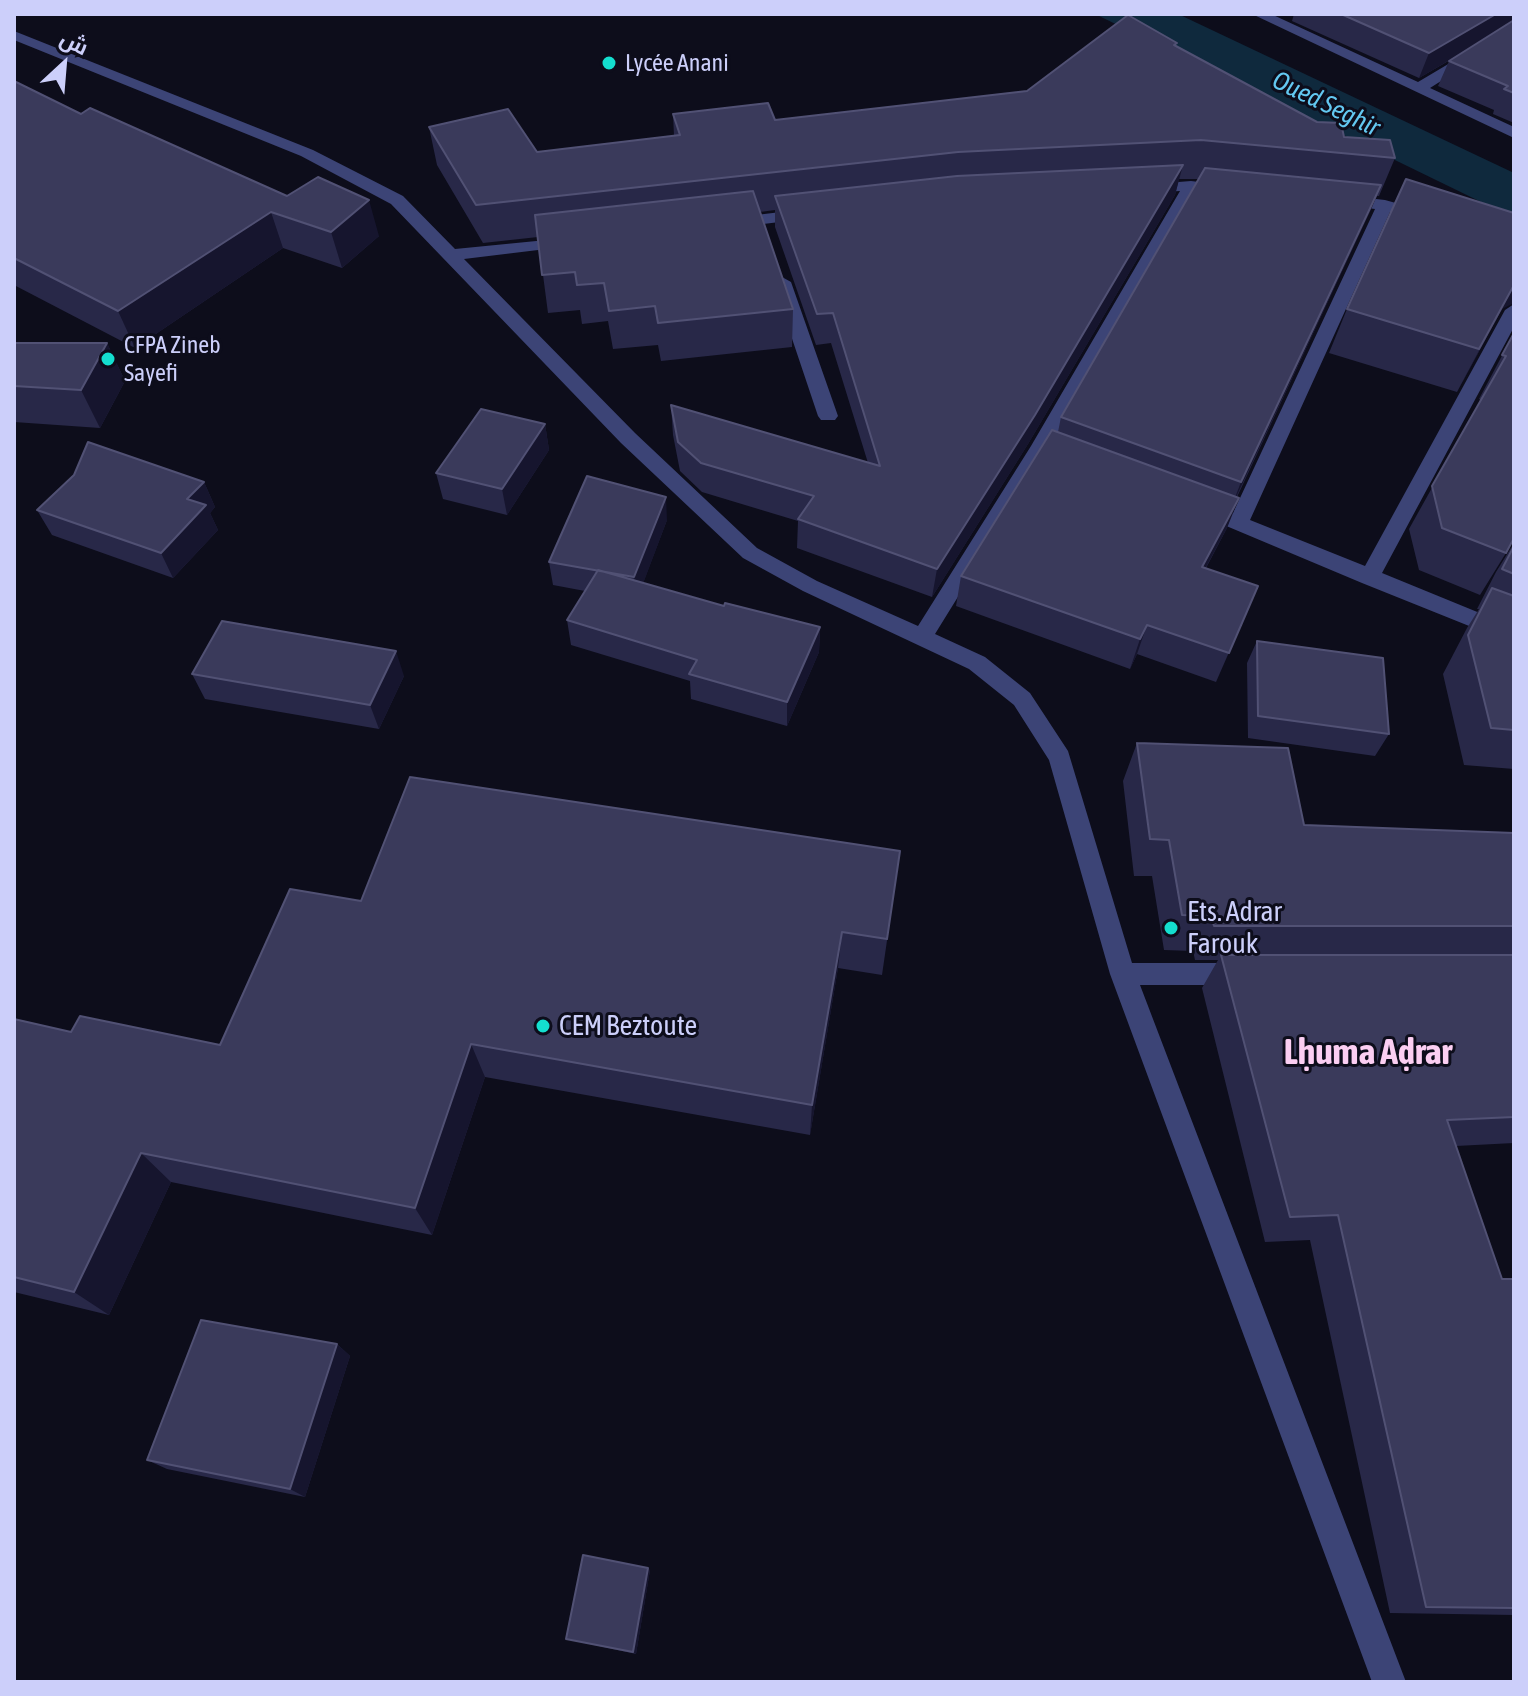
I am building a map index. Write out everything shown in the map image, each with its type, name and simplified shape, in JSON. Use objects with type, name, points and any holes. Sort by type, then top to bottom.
[{"type":"street","points":[[1259,14],[1514,133]]},
{"type":"street","points":[[1418,89],[1514,29]]},
{"type":"street","points":[[14,35],[307,153],[397,200],[628,438],[750,553],[810,586],[977,663],[1022,699],[1060,758],[1123,974],[1389,1682]]},
{"type":"street","points":[[923,636],[1047,450],[1191,186]]},
{"type":"street","points":[[1127,189],[1191,186],[1235,190]]},
{"type":"street","points":[[1325,199],[1385,205],[1437,220]]},
{"type":"street","points":[[1239,522],[1385,205]]},
{"type":"street","points":[[714,225],[763,226],[820,213]]},
{"type":"street","points":[[450,255],[590,239]]},
{"type":"street","points":[[775,261],[828,416]]},
{"type":"street","points":[[1369,578],[1514,310]]},
{"type":"street","points":[[1182,501],[1514,636]]},
{"type":"street","points":[[1123,974],[1264,974]]},
{"type":"water","name":"Oued Seghir","points":[[1095,14],[1178,14],[1514,173],[1514,218]]},
{"type":"building","points":[[1341,14],[1496,14],[1429,53]]},
{"type":"building","points":[[1128,15],[1177,43],[1174,45],[1317,122],[1341,123],[1344,137],[1390,140],[1395,158],[1201,140],[958,152],[476,205],[429,127],[508,109],[537,152],[680,135],[673,114],[768,103],[775,120],[1027,91]]},
{"type":"building","points":[[1514,20],[1514,93],[1504,89],[1508,86],[1449,61]]},
{"type":"building","points":[[14,81],[81,114],[90,108],[287,196],[318,177],[369,200],[331,232],[271,212],[118,311],[14,258]]},
{"type":"building","points":[[1183,165],[1035,415],[937,569],[798,519],[814,496],[701,463],[678,442],[671,405],[880,466],[833,313],[817,314],[775,196],[957,176]]},
{"type":"building","points":[[1205,168],[1381,185],[1241,482],[1061,417]]},
{"type":"building","points":[[1406,179],[1514,213],[1514,285],[1479,349],[1347,309]]},
{"type":"building","points":[[753,191],[793,309],[658,323],[655,306],[609,311],[604,283],[577,285],[575,272],[542,275],[535,215]]},
{"type":"building","points":[[1514,333],[1514,538],[1506,553],[1442,528],[1432,486],[1506,356],[1502,355]]},
{"type":"building","points":[[14,343],[107,343],[81,390],[14,386]]},
{"type":"building","points":[[481,409],[545,424],[502,489],[436,473]]},
{"type":"building","points":[[1052,430],[1239,498],[1202,567],[1258,586],[1229,653],[1147,625],[1140,639],[961,576]]},
{"type":"building","points":[[88,442],[204,482],[187,499],[206,505],[161,553],[37,510],[74,475]]},
{"type":"building","points":[[587,476],[666,497],[634,577],[549,562]]},
{"type":"building","points":[[1514,546],[1514,574],[1502,569]]},
{"type":"building","points":[[598,570],[724,606],[725,603],[820,627],[787,702],[689,674],[697,660],[567,620]]},
{"type":"building","points":[[1492,588],[1514,596],[1514,730],[1491,728],[1468,635]]},
{"type":"building","points":[[222,621],[396,651],[370,705],[192,674]]},
{"type":"building","points":[[1257,641],[1383,658],[1389,734],[1258,716]]},
{"type":"building","points":[[1137,743],[1288,748],[1304,825],[1514,833],[1514,926],[1214,926],[1211,916],[1182,915],[1169,840],[1150,839]]},
{"type":"building","points":[[410,777],[900,851],[887,939],[842,932],[812,1105],[471,1044],[415,1208],[141,1153],[74,1292],[14,1277],[14,1019],[71,1032],[80,1016],[220,1045],[290,889],[361,901]]},
{"type":"building","points":[[1221,955],[1514,955],[1514,1117],[1447,1120],[1502,1279],[1514,1279],[1514,1608],[1426,1607],[1338,1215],[1290,1217]]},
{"type":"building","points":[[201,1320],[337,1344],[290,1489],[147,1460]]},
{"type":"building","points":[[583,1555],[648,1568],[633,1652],[566,1639]]},
{"type":"place","name":"Lycée Anani","points":[[609,63]]},
{"type":"place","name":"CFPA Zineb Sayefi","points":[[108,359]]},
{"type":"place","name":"Ets. Adrar Farouk","points":[[1171,928]]},
{"type":"place","name":"CEM Beztoute","points":[[543,1026]]},
{"type":"district","name":"Lḥuma Aḍrar","points":[[1368,1053]]}]
